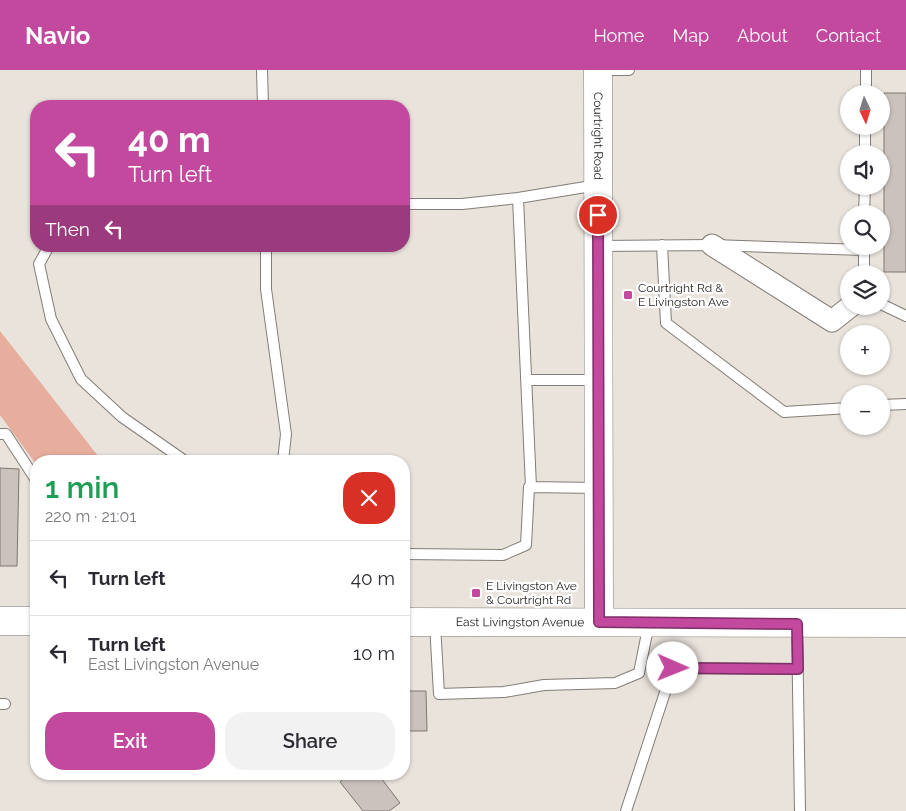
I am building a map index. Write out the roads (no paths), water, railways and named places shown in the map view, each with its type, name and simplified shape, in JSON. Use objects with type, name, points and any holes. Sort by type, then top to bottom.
[{"type":"street","name":"Courtright Road","points":[[598,70],[599,622]]},
{"type":"street","points":[[712,245],[832,321],[840,315]]},
{"type":"street","points":[[0,621],[30,621]]},
{"type":"street","name":"East Livingston Avenue","points":[[410,622],[906,623]]},
{"type":"lane","points":[[262,70],[263,100]]},
{"type":"lane","points":[[598,70],[629,70]]},
{"type":"lane","points":[[866,70],[866,85]]},
{"type":"lane","points":[[410,204],[462,204],[518,198],[598,185]]},
{"type":"lane","points":[[410,554],[503,555],[526,545],[530,487],[518,198]]},
{"type":"lane","points":[[598,246],[712,245],[840,248]]},
{"type":"lane","points":[[662,246],[666,323],[784,412],[840,409]]},
{"type":"lane","points":[[46,252],[39,264],[51,319],[81,379],[122,417],[176,455]]},
{"type":"lane","points":[[266,252],[266,289],[286,434],[284,455]]},
{"type":"lane","points":[[890,308],[906,316]]},
{"type":"lane","points":[[526,380],[599,380]]},
{"type":"lane","points":[[890,405],[906,404]]},
{"type":"lane","points":[[0,434],[6,434],[30,471]]},
{"type":"lane","points":[[530,487],[600,488]]},
{"type":"lane","points":[[435,622],[439,694],[504,692],[544,685],[615,683],[639,673],[650,622]]},
{"type":"lane","points":[[797,624],[800,811]]},
{"type":"lane","points":[[626,811],[673,668],[798,669]]},
{"type":"place","name":"Courtright Rd & E Livingston Ave","points":[[628,295]]},
{"type":"place","name":"E Livingston Ave & Courtright Rd","points":[[476,593]]}]
